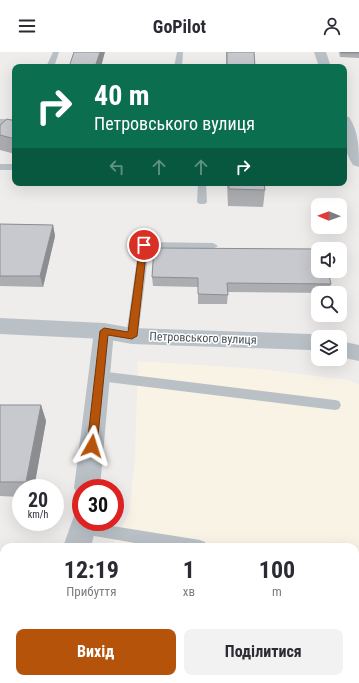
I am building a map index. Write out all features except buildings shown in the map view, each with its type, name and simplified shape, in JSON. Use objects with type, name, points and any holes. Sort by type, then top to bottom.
[{"type":"street","points":[[320,52],[324,64]]},
{"type":"street","points":[[0,123],[12,123]]},
{"type":"street","points":[[347,128],[359,160]]},
{"type":"street","name":"Петровського вулиця","points":[[0,326],[104,331],[132,336],[311,343]]},
{"type":"street","points":[[88,479],[104,331]]},
{"type":"street","points":[[347,350],[359,353]]},
{"type":"lane","points":[[51,64],[56,52]]},
{"type":"lane","points":[[178,64],[180,52]]},
{"type":"lane","points":[[0,167],[12,167]]},
{"type":"lane","points":[[202,186],[202,202]]},
{"type":"lane","points":[[132,336],[144,245],[213,246]]},
{"type":"lane","points":[[99,376],[335,405]]},
{"type":"lane","points":[[81,532],[168,543]]},
{"type":"shaded area","points":[[138,361],[258,369],[349,380],[359,385],[359,543],[114,543],[120,531],[124,531],[124,523],[129,513],[135,460]]},
{"type":"route","points":[[92,446],[104,331],[132,336],[144,245]]}]
